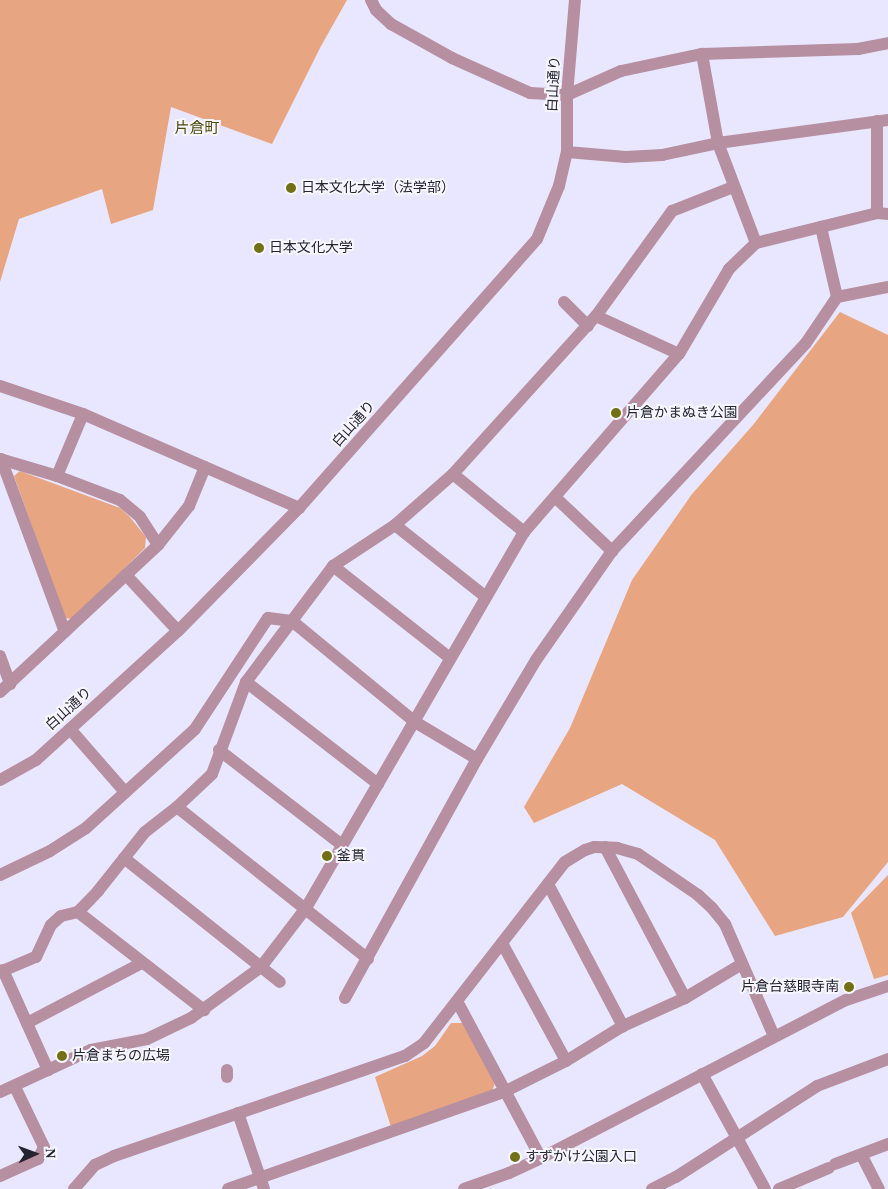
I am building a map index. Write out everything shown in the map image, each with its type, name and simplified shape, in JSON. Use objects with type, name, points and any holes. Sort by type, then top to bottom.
[{"type":"street","points":[[370,0],[376,10],[391,24],[452,58],[530,93],[567,95],[621,71],[702,54],[858,49],[888,43]]},
{"type":"street","name":"白山通り","points":[[0,780],[36,760],[178,631],[299,508],[537,239],[559,186],[567,152],[567,95],[574,0]]},
{"type":"street","points":[[702,54],[718,142],[733,187],[756,242]]},
{"type":"street","points":[[0,1092],[15,1087],[91,1050],[147,1039],[204,1010],[262,967],[306,908],[524,532],[679,354],[729,269],[756,242],[883,214],[882,120],[718,142],[662,155],[626,157],[567,152]]},
{"type":"street","points":[[48,1070],[2,971],[36,957],[51,924],[61,916],[78,912],[98,891],[145,832],[177,807],[212,774],[219,750],[246,682],[333,566],[395,525],[453,474],[592,321],[672,211],[733,187]]},
{"type":"street","points":[[821,227],[837,297]]},
{"type":"street","points":[[345,998],[477,759],[536,660],[612,551],[806,343],[837,297],[888,287]]},
{"type":"street","points":[[564,302],[592,321],[679,354]]},
{"type":"street","points":[[0,386],[83,414],[299,508]]},
{"type":"street","points":[[57,476],[83,414]]},
{"type":"street","points":[[0,459],[57,476],[120,500],[140,517],[158,545]]},
{"type":"street","points":[[0,459],[65,632]]},
{"type":"street","points":[[5,688],[158,545],[189,506],[205,467]]},
{"type":"street","points":[[453,474],[524,532]]},
{"type":"street","points":[[555,497],[612,551]]},
{"type":"street","points":[[395,525],[486,597]]},
{"type":"street","points":[[333,566],[450,658]]},
{"type":"street","points":[[126,575],[178,631]]},
{"type":"street","points":[[0,875],[50,851],[86,828],[195,729],[268,618],[292,621],[415,722],[477,759]]},
{"type":"street","points":[[0,656],[5,688]]},
{"type":"street","points":[[246,682],[378,784]]},
{"type":"street","points":[[70,729],[125,792]]},
{"type":"street","points":[[219,750],[342,845]]},
{"type":"street","points":[[177,807],[368,959]]},
{"type":"street","points":[[605,847],[684,998]]},
{"type":"street","points":[[74,1189],[95,1165],[114,1156],[405,1056],[424,1043],[565,862],[575,854],[594,848],[605,847],[627,850],[638,854],[698,895],[725,924],[774,1036]]},
{"type":"street","points":[[124,858],[280,982]]},
{"type":"street","points":[[548,884],[623,1026]]},
{"type":"street","points":[[78,912],[204,1010]]},
{"type":"street","points":[[502,943],[566,1062]]},
{"type":"street","points":[[27,1023],[142,963]]},
{"type":"street","points":[[228,1189],[262,1183],[506,1091],[566,1062],[623,1026],[684,998],[742,964]]},
{"type":"street","points":[[464,1189],[509,1174],[846,1000],[887,989]]},
{"type":"street","points":[[457,1001],[541,1158]]},
{"type":"street","points":[[652,1189],[676,1177],[817,1086],[888,1059]]},
{"type":"street","points":[[702,1074],[765,1189]]},
{"type":"street","points":[[0,1176],[38,1159],[44,1147],[15,1087]]},
{"type":"street","points":[[238,1114],[262,1183]]},
{"type":"street","points":[[780,1189],[888,1144]]},
{"type":"street","points":[[862,1156],[879,1189]]},
{"type":"street","points":[[676,1177],[682,1189]]},
{"type":"shaded area","points":[[0,0],[347,0],[321,46],[272,144],[171,107],[153,210],[111,224],[102,189],[19,219],[0,282]]},
{"type":"shaded area","points":[[840,312],[888,335],[888,862],[843,917],[775,936],[715,840],[622,784],[534,823],[524,807],[570,728],[632,580],[692,494],[753,425]]},
{"type":"shaded area","points":[[20,471],[120,508],[146,537],[145,548],[73,619],[65,618],[14,476]]},
{"type":"shaded area","points":[[888,875],[888,975],[874,979],[851,913]]},
{"type":"shaded area","points":[[451,1023],[463,1023],[495,1083],[491,1094],[392,1130],[375,1077],[422,1056],[435,1046]]},
{"type":"place","name":"日本文化大学（法学部）","points":[[291,188]]},
{"type":"place","name":"日本文化大学","points":[[259,248]]},
{"type":"place","name":"片倉かまぬき公園","points":[[616,413]]},
{"type":"place","name":"釜貫","points":[[327,856]]},
{"type":"place","name":"片倉台慈眼寺南","points":[[849,987]]},
{"type":"place","name":"片倉まちの広場","points":[[62,1056]]},
{"type":"place","name":"すずかけ公園入口","points":[[515,1157]]},
{"type":"district","name":"片倉町","points":[[197,129]]}]
